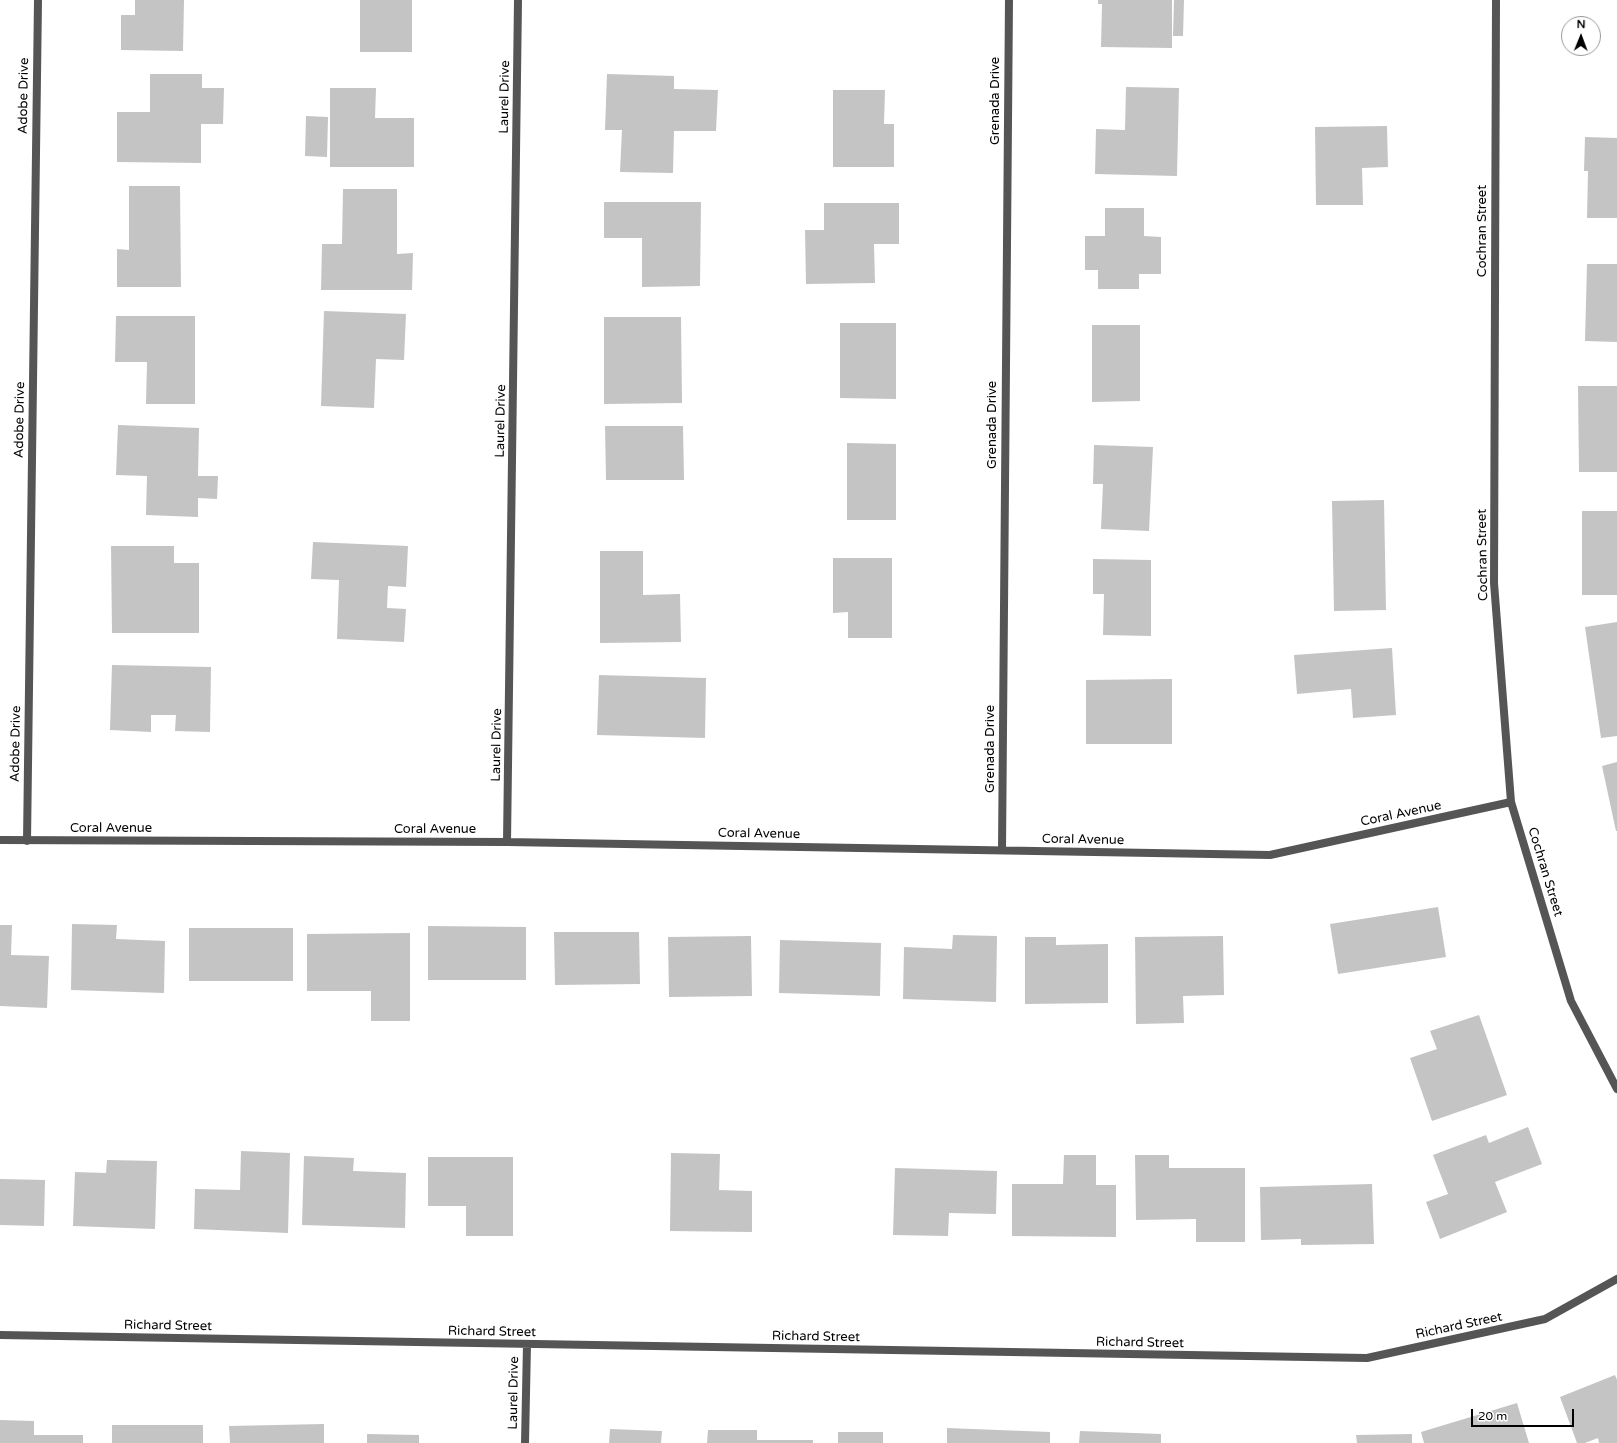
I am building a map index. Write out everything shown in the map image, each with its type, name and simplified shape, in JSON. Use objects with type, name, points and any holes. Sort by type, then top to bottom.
[{"type":"street","name":"Adobe Drive","points":[[27,841],[38,0]]},
{"type":"street","name":"Laurel Drive","points":[[508,842],[518,0]]},
{"type":"street","name":"Grenada Drive","points":[[1002,850],[1008,0]]},
{"type":"street","name":"Cochran Street","points":[[1496,0],[1494,583],[1511,802],[1571,1001],[1617,1089]]},
{"type":"street","name":"Coral Avenue","points":[[0,840],[508,842],[1270,855],[1511,802]]},
{"type":"street","name":"Richard Street","points":[[0,1335],[1367,1358],[1545,1319],[1617,1279]]},
{"type":"street","name":"Laurel Drive","points":[[525,1443],[527,1344]]},
{"type":"building","points":[[135,0],[184,0],[183,51],[121,50],[121,15],[135,15]]},
{"type":"building","points":[[360,0],[412,0],[412,52],[360,52]]},
{"type":"building","points":[[1098,0],[1172,0],[1172,48],[1101,47],[1102,4],[1098,4]]},
{"type":"building","points":[[1174,0],[1184,0],[1183,36],[1173,36]]},
{"type":"building","points":[[150,74],[202,74],[202,88],[224,88],[223,124],[201,124],[201,163],[117,162],[117,112],[150,112]]},
{"type":"building","points":[[607,74],[674,76],[674,89],[718,90],[716,131],[674,131],[673,173],[620,172],[622,130],[605,130]]},
{"type":"building","points":[[1126,87],[1179,88],[1177,176],[1095,174],[1096,129],[1125,130]]},
{"type":"building","points":[[330,88],[376,88],[375,118],[414,118],[414,167],[330,167]]},
{"type":"building","points":[[833,90],[885,90],[884,124],[894,124],[894,167],[833,167]]},
{"type":"building","points":[[306,116],[328,117],[327,157],[305,156]]},
{"type":"building","points":[[1387,126],[1388,167],[1362,168],[1363,205],[1316,205],[1315,127]]},
{"type":"building","points":[[1585,137],[1617,138],[1617,218],[1587,218],[1588,171],[1584,171]]},
{"type":"building","points":[[129,186],[180,186],[181,287],[117,287],[117,249],[129,250]]},
{"type":"building","points":[[343,189],[397,189],[397,254],[413,253],[412,290],[321,290],[322,244],[342,244]]},
{"type":"building","points":[[604,202],[701,202],[700,286],[642,287],[642,238],[604,238]]},
{"type":"building","points":[[824,203],[899,203],[899,244],[874,244],[875,283],[806,284],[805,230],[824,230]]},
{"type":"building","points":[[1105,208],[1144,208],[1144,236],[1161,237],[1161,274],[1139,274],[1139,289],[1098,289],[1098,270],[1085,270],[1085,236],[1105,236]]},
{"type":"building","points":[[1587,264],[1617,264],[1617,342],[1585,341]]},
{"type":"building","points":[[324,311],[406,314],[404,360],[376,359],[374,408],[321,406]]},
{"type":"building","points":[[116,316],[195,316],[195,404],[146,404],[147,362],[115,362]]},
{"type":"building","points":[[604,317],[681,317],[682,403],[604,404]]},
{"type":"building","points":[[840,323],[896,323],[896,399],[840,398]]},
{"type":"building","points":[[1092,325],[1140,325],[1140,401],[1092,402]]},
{"type":"building","points":[[1578,386],[1617,386],[1617,472],[1579,472]]},
{"type":"building","points":[[118,425],[199,428],[198,476],[218,476],[217,499],[198,498],[198,517],[146,515],[147,476],[116,475]]},
{"type":"building","points":[[605,426],[683,426],[684,480],[606,480]]},
{"type":"building","points":[[847,443],[896,444],[896,520],[847,520]]},
{"type":"building","points":[[1094,445],[1153,447],[1149,531],[1101,529],[1103,484],[1093,484]]},
{"type":"building","points":[[1384,500],[1386,610],[1334,611],[1332,501]]},
{"type":"building","points":[[1582,511],[1617,511],[1617,595],[1582,595]]},
{"type":"building","points":[[313,542],[408,546],[406,587],[388,586],[387,608],[406,609],[404,642],[337,639],[339,580],[311,579]]},
{"type":"building","points":[[111,546],[174,546],[174,563],[199,563],[199,633],[112,633]]},
{"type":"building","points":[[600,551],[643,551],[643,595],[680,594],[681,642],[600,643]]},
{"type":"building","points":[[833,558],[892,558],[892,638],[848,638],[848,612],[833,613]]},
{"type":"building","points":[[1093,559],[1151,560],[1151,636],[1103,635],[1104,594],[1093,594]]},
{"type":"building","points":[[1617,622],[1617,736],[1601,738],[1585,627]]},
{"type":"building","points":[[1392,648],[1396,715],[1353,718],[1351,689],[1297,694],[1294,655]]},
{"type":"building","points":[[112,665],[211,667],[210,732],[175,731],[176,715],[151,715],[151,732],[110,730]]},
{"type":"building","points":[[599,675],[706,678],[705,738],[597,735]]},
{"type":"building","points":[[1172,679],[1172,744],[1086,744],[1086,680]]},
{"type":"building","points":[[1617,762],[1617,831],[1616,831],[1602,766]]},
{"type":"building","points":[[1438,907],[1446,957],[1338,974],[1330,924]]},
{"type":"building","points":[[72,924],[117,925],[116,939],[165,941],[164,993],[71,990]]},
{"type":"building","points":[[0,925],[12,925],[11,955],[49,956],[47,1008],[0,1006]]},
{"type":"building","points":[[428,926],[526,927],[526,980],[428,980]]},
{"type":"building","points":[[189,928],[293,928],[293,981],[189,981]]},
{"type":"building","points":[[554,932],[639,932],[640,984],[555,985]]},
{"type":"building","points":[[410,933],[410,1021],[371,1021],[371,991],[307,991],[307,934]]},
{"type":"building","points":[[953,935],[997,936],[996,1002],[903,999],[904,947],[952,949]]},
{"type":"building","points":[[751,936],[752,996],[669,997],[668,937]]},
{"type":"building","points":[[1223,936],[1224,995],[1183,996],[1184,1023],[1136,1024],[1135,937]]},
{"type":"building","points":[[1025,937],[1056,937],[1056,945],[1108,944],[1108,1003],[1025,1004]]},
{"type":"building","points":[[780,940],[881,943],[880,996],[779,993]]},
{"type":"building","points":[[1479,1015],[1507,1095],[1432,1121],[1410,1058],[1437,1049],[1430,1031]]},
{"type":"building","points":[[1528,1127],[1542,1164],[1495,1182],[1507,1212],[1440,1239],[1426,1202],[1448,1194],[1433,1155],[1486,1135],[1489,1143]]},
{"type":"building","points":[[241,1151],[290,1153],[288,1233],[194,1229],[195,1189],[240,1190]]},
{"type":"building","points":[[671,1153],[720,1154],[719,1190],[752,1191],[752,1232],[670,1231]]},
{"type":"building","points":[[1064,1155],[1096,1155],[1096,1185],[1116,1185],[1116,1237],[1012,1236],[1012,1184],[1063,1184]]},
{"type":"building","points":[[1135,1155],[1169,1155],[1169,1168],[1245,1168],[1245,1242],[1196,1242],[1196,1219],[1136,1220]]},
{"type":"building","points":[[304,1156],[354,1158],[353,1171],[406,1173],[405,1228],[302,1225]]},
{"type":"building","points":[[428,1157],[513,1157],[513,1236],[466,1236],[466,1206],[428,1206]]},
{"type":"building","points":[[107,1160],[157,1161],[155,1229],[73,1226],[75,1172],[106,1173]]},
{"type":"building","points":[[895,1168],[997,1171],[996,1214],[949,1213],[948,1236],[893,1235]]},
{"type":"building","points":[[0,1179],[45,1180],[44,1226],[0,1225]]},
{"type":"building","points":[[1372,1184],[1374,1244],[1301,1245],[1301,1239],[1261,1240],[1260,1187]]},
{"type":"building","points":[[1615,1375],[1617,1380],[1617,1443],[1599,1443],[1598,1438],[1585,1443],[1577,1443],[1560,1397]]},
{"type":"building","points":[[1517,1403],[1529,1443],[1424,1443],[1421,1432]]},
{"type":"building","points":[[0,1420],[34,1421],[34,1435],[83,1435],[83,1443],[0,1443]]},
{"type":"building","points":[[324,1424],[324,1443],[230,1443],[229,1426]]},
{"type":"building","points":[[112,1425],[203,1425],[203,1443],[112,1443]]},
{"type":"building","points":[[947,1428],[1050,1432],[1050,1443],[947,1443]]},
{"type":"building","points":[[610,1429],[662,1431],[661,1443],[609,1443]]},
{"type":"building","points":[[708,1430],[757,1430],[757,1440],[813,1440],[813,1443],[707,1443]]},
{"type":"building","points":[[1080,1431],[1161,1434],[1161,1443],[1079,1443]]},
{"type":"building","points":[[838,1432],[883,1432],[883,1443],[838,1443]]},
{"type":"building","points":[[367,1434],[419,1435],[419,1443],[367,1443]]},
{"type":"building","points":[[1412,1434],[1412,1443],[1357,1443],[1356,1435]]}]
